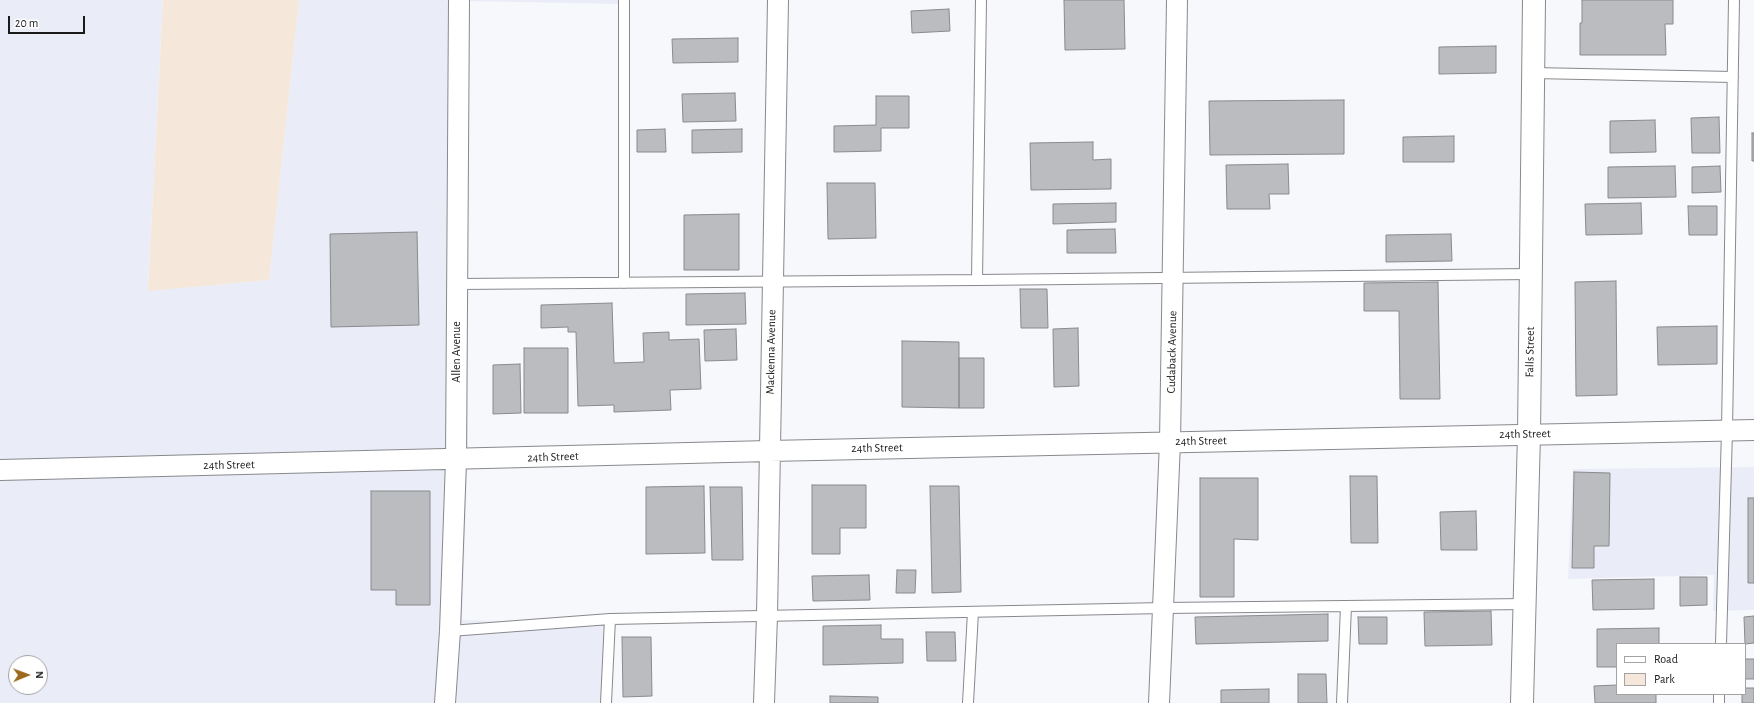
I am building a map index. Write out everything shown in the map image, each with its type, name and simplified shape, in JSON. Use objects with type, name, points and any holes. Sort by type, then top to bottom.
[{"type":"street","name":"Allen Avenue","points":[[445,703],[450,631],[456,460],[460,0]]},
{"type":"street","name":"Mackenna Avenue","points":[[764,703],[767,616],[778,0]]},
{"type":"street","name":"Cudaback Avenue","points":[[1159,703],[1170,442],[1177,0]]},
{"type":"street","name":"Falls Street","points":[[1522,703],[1526,604],[1529,434],[1534,0]]},
{"type":"street","name":"24th Street","points":[[0,470],[456,460],[769,450],[1754,430]]},
{"type":"lane","points":[[624,0],[624,283]]},
{"type":"lane","points":[[977,280],[981,0]]},
{"type":"lane","points":[[1721,643],[1727,430],[1734,0]]},
{"type":"lane","points":[[1533,73],[1733,77]]},
{"type":"lane","points":[[457,284],[1173,279],[1531,274]]},
{"type":"lane","points":[[450,631],[610,619],[1164,608],[1526,604]]},
{"type":"lane","points":[[1342,703],[1346,606]]},
{"type":"lane","points":[[968,703],[973,612]]},
{"type":"lane","points":[[606,703],[610,619]]},
{"type":"shaded area","points":[[0,0],[163,0],[148,290],[269,280],[299,0],[620,0],[620,4],[466,1],[468,450],[462,620],[613,624],[610,703],[0,703]]},
{"type":"shaded area","points":[[1754,467],[1754,610],[1713,611],[1714,575],[1568,579],[1573,469]]},
{"type":"green space","points":[[163,0],[299,0],[269,280],[148,291]]},
{"type":"building","points":[[1064,0],[1124,0],[1125,49],[1065,50]]},
{"type":"building","points":[[1582,0],[1673,0],[1673,24],[1665,24],[1666,55],[1580,55]]},
{"type":"building","points":[[949,9],[950,31],[912,33],[911,11]]},
{"type":"building","points":[[738,38],[738,62],[673,63],[672,39]]},
{"type":"building","points":[[1496,46],[1496,73],[1439,74],[1439,47]]},
{"type":"building","points":[[735,93],[736,121],[683,122],[682,94]]},
{"type":"building","points":[[876,96],[909,96],[909,128],[881,128],[881,151],[834,152],[834,126],[876,125]]},
{"type":"building","points":[[1344,100],[1344,154],[1210,155],[1209,101]]},
{"type":"building","points":[[1719,117],[1720,153],[1692,153],[1691,118]]},
{"type":"building","points":[[1655,120],[1656,152],[1610,153],[1610,121]]},
{"type":"building","points":[[665,129],[666,152],[637,152],[637,130]]},
{"type":"building","points":[[742,129],[742,152],[692,153],[692,130]]},
{"type":"building","points":[[1752,133],[1754,133],[1754,161],[1752,161]]},
{"type":"building","points":[[1454,136],[1454,162],[1403,162],[1403,137]]},
{"type":"building","points":[[1093,142],[1093,160],[1111,159],[1111,189],[1031,190],[1030,143]]},
{"type":"building","points":[[1288,164],[1289,194],[1269,194],[1270,209],[1227,209],[1226,165]]},
{"type":"building","points":[[1675,166],[1676,197],[1608,198],[1608,167]]},
{"type":"building","points":[[1720,166],[1721,192],[1692,193],[1692,167]]},
{"type":"building","points":[[827,183],[875,183],[876,238],[828,239]]},
{"type":"building","points":[[1116,203],[1116,222],[1053,224],[1053,204]]},
{"type":"building","points":[[1641,203],[1642,234],[1586,235],[1585,204]]},
{"type":"building","points":[[1688,206],[1717,206],[1717,235],[1689,235]]},
{"type":"building","points":[[739,214],[739,270],[684,270],[684,215]]},
{"type":"building","points":[[1115,229],[1116,253],[1067,253],[1067,230]]},
{"type":"building","points":[[417,232],[419,325],[331,327],[330,234]]},
{"type":"building","points":[[1451,234],[1452,261],[1386,262],[1386,235]]},
{"type":"building","points":[[1616,281],[1617,395],[1576,396],[1575,282]]},
{"type":"building","points":[[1438,282],[1440,399],[1400,399],[1399,311],[1364,311],[1364,283]]},
{"type":"building","points":[[1020,289],[1047,289],[1048,328],[1021,328]]},
{"type":"building","points":[[745,293],[746,324],[686,325],[686,294]]},
{"type":"building","points":[[612,303],[614,363],[644,362],[643,333],[669,332],[669,340],[699,339],[701,389],[670,390],[671,410],[614,412],[614,405],[578,406],[576,332],[568,332],[568,327],[541,328],[541,305]]},
{"type":"building","points":[[1717,326],[1717,364],[1658,365],[1657,327]]},
{"type":"building","points":[[1078,328],[1079,386],[1054,387],[1053,329]]},
{"type":"building","points":[[736,329],[737,360],[705,361],[704,330]]},
{"type":"building","points":[[902,341],[959,342],[959,408],[902,407]]},
{"type":"building","points":[[524,348],[568,348],[568,413],[524,413]]},
{"type":"building","points":[[959,358],[984,358],[984,408],[959,408]]},
{"type":"building","points":[[520,364],[521,413],[493,414],[493,365]]},
{"type":"building","points":[[1574,472],[1610,473],[1609,546],[1594,546],[1594,568],[1572,568]]},
{"type":"building","points":[[1350,476],[1377,476],[1378,543],[1351,543]]},
{"type":"building","points":[[1200,478],[1258,478],[1258,540],[1234,539],[1234,597],[1200,597]]},
{"type":"building","points":[[812,485],[866,485],[866,528],[840,528],[840,554],[812,554]]},
{"type":"building","points":[[704,486],[705,553],[646,554],[646,487]]},
{"type":"building","points":[[930,486],[959,486],[961,592],[932,593]]},
{"type":"building","points":[[710,487],[742,487],[743,560],[712,560]]},
{"type":"building","points":[[371,491],[430,491],[430,605],[396,605],[396,590],[371,590]]},
{"type":"building","points":[[1748,498],[1754,498],[1754,583],[1748,583]]},
{"type":"building","points":[[1476,511],[1477,550],[1441,550],[1440,512]]},
{"type":"building","points":[[897,570],[916,570],[915,593],[896,593]]},
{"type":"building","points":[[869,575],[870,600],[813,601],[812,576]]},
{"type":"building","points":[[1680,577],[1707,577],[1707,605],[1680,606]]},
{"type":"building","points":[[1654,579],[1654,609],[1593,610],[1592,580]]},
{"type":"building","points":[[1491,611],[1492,645],[1425,646],[1424,612]]},
{"type":"building","points":[[1328,614],[1328,641],[1196,644],[1195,617]]},
{"type":"building","points":[[1754,616],[1754,643],[1745,643],[1744,617]]},
{"type":"building","points":[[1358,617],[1387,617],[1387,644],[1359,644]]},
{"type":"building","points":[[881,625],[881,639],[903,639],[903,663],[823,665],[823,626]]},
{"type":"building","points":[[1659,628],[1659,643],[1616,643],[1616,667],[1597,667],[1597,629]]},
{"type":"building","points":[[926,632],[955,632],[956,661],[927,661]]},
{"type":"building","points":[[622,637],[651,637],[652,696],[623,697]]},
{"type":"building","points":[[1746,659],[1754,659],[1754,679],[1746,679]]},
{"type":"building","points":[[1298,674],[1326,674],[1327,703],[1298,703]]},
{"type":"building","points":[[1616,685],[1616,695],[1656,695],[1656,703],[1595,703],[1594,686]]},
{"type":"building","points":[[1746,688],[1754,688],[1754,703],[1742,703],[1742,695],[1746,695]]},
{"type":"building","points":[[1269,689],[1269,703],[1221,703],[1221,690]]},
{"type":"building","points":[[830,696],[878,697],[878,703],[830,703]]}]
